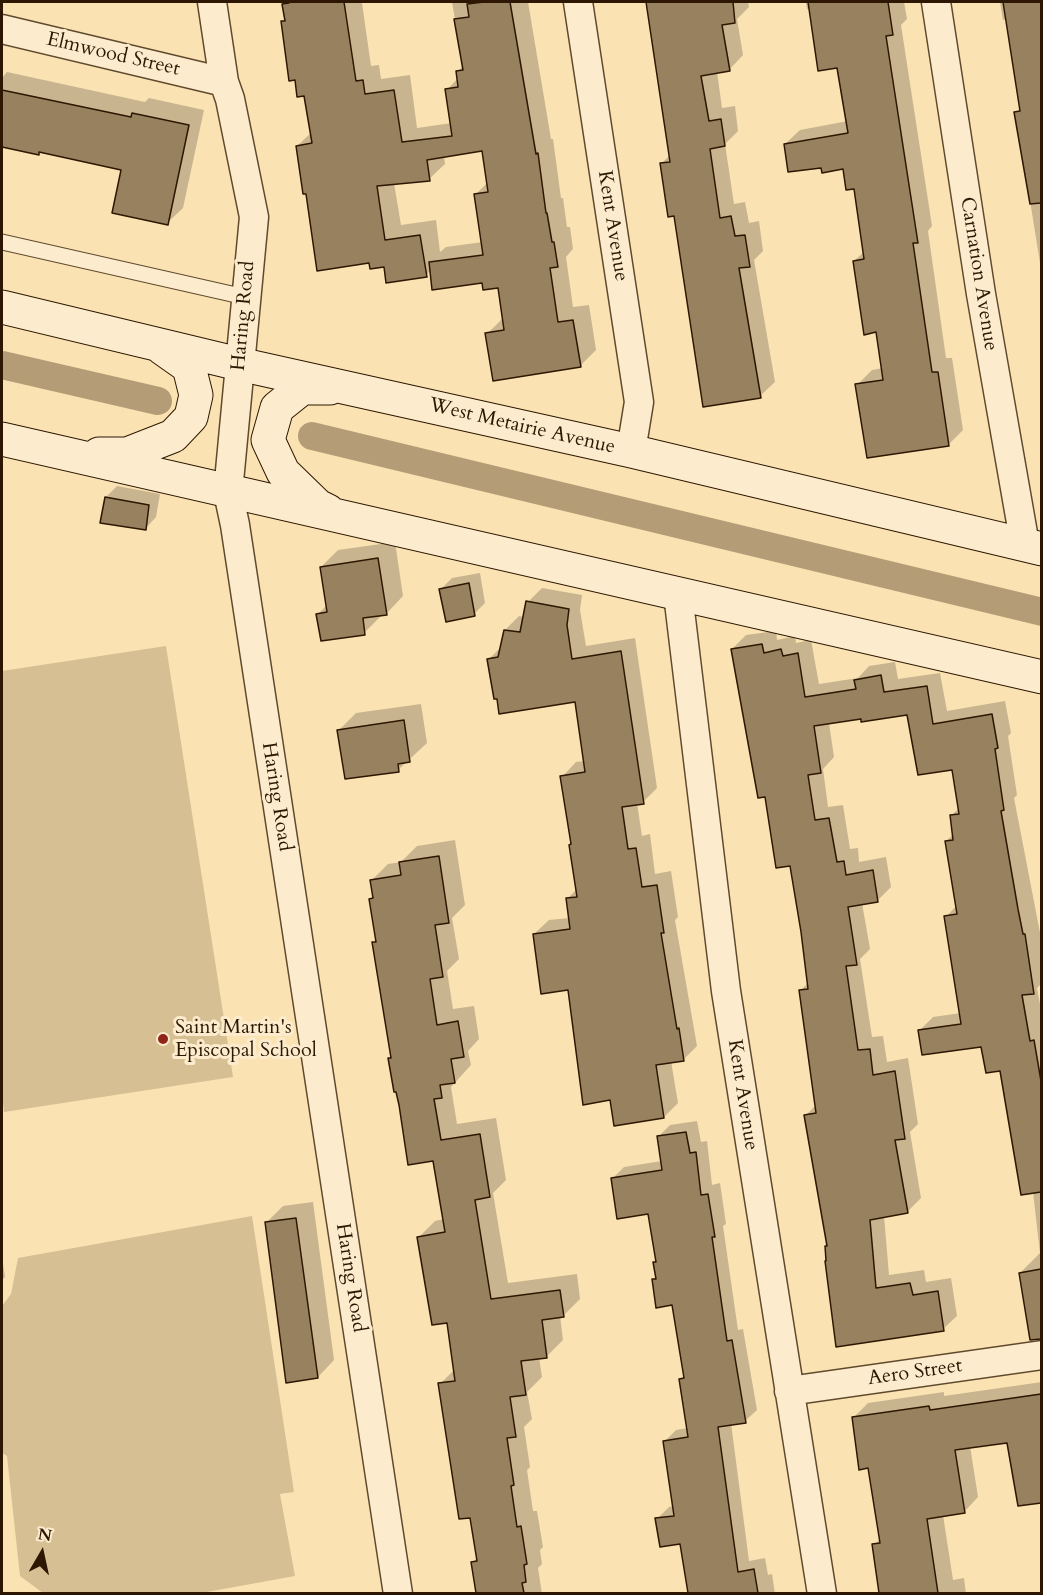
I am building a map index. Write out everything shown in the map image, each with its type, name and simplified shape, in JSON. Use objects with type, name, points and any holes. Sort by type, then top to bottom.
[{"type":"main road","name":"West Metairie Avenue","points":[[2,307],[156,345],[631,451],[1033,547]]},
{"type":"main road","points":[[64,454],[127,454],[173,436],[191,417],[196,395],[189,367],[156,345]]},
{"type":"main road","points":[[344,518],[318,506],[283,472],[268,440],[277,408],[302,388],[350,388]]},
{"type":"main road","points":[[2,440],[1041,677]]},
{"type":"street","name":"Haring Road","points":[[212,2],[224,81],[230,99],[254,217],[228,492],[235,525],[398,1593]]},
{"type":"street","name":"Kent Avenue","points":[[578,2],[639,402],[631,451]]},
{"type":"street","name":"Carnation Avenue","points":[[936,2],[981,294],[1033,547]]},
{"type":"street","name":"Elmwood Street","points":[[2,28],[224,81]]},
{"type":"street","name":"Kent Avenue","points":[[678,594],[726,990],[822,1593]]},
{"type":"street","name":"Aero Street","points":[[789,1390],[1041,1354]]},
{"type":"lane","points":[[2,242],[245,297]]},
{"type":"shaded area","points":[[166,646],[233,1077],[4,1112],[2,1095],[2,671]]},
{"type":"shaded area","points":[[252,1216],[294,1492],[280,1494],[295,1576],[196,1594],[43,1593],[20,1576],[7,1456],[2,1453],[2,1306],[11,1294],[18,1258]]},
{"type":"building","points":[[344,2],[356,81],[363,80],[365,94],[394,90],[402,142],[452,136],[445,89],[458,87],[456,71],[463,70],[454,19],[469,17],[467,4],[510,2],[536,154],[538,153],[546,213],[558,267],[550,268],[558,322],[573,320],[581,367],[493,381],[485,333],[504,330],[498,288],[483,290],[482,283],[432,290],[429,262],[483,255],[474,194],[488,192],[482,151],[427,160],[430,181],[377,186],[385,240],[420,235],[427,277],[386,283],[384,267],[370,269],[369,263],[317,271],[306,194],[303,194],[296,146],[312,143],[304,96],[297,97],[295,80],[289,81],[281,21],[285,21],[282,4]]},
{"type":"building","points":[[646,2],[733,2],[735,23],[722,25],[730,71],[701,76],[709,121],[721,119],[725,146],[710,149],[720,218],[731,216],[735,236],[745,235],[750,267],[739,268],[761,398],[703,407],[674,216],[668,217],[660,163],[670,162]]},
{"type":"building","points":[[808,2],[888,2],[893,35],[886,36],[918,243],[913,243],[932,372],[938,372],[949,446],[867,458],[855,384],[883,380],[876,332],[864,335],[853,261],[864,259],[854,189],[846,190],[843,169],[822,173],[821,168],[788,172],[784,144],[848,133],[837,68],[818,71]]},
{"type":"building","points":[[1003,2],[1041,2],[1041,203],[1030,204],[1014,112],[1020,111]]},
{"type":"building","points":[[2,90],[131,117],[132,113],[189,125],[168,225],[112,213],[121,170],[39,152],[39,155],[2,147]]},
{"type":"building","points":[[105,497],[149,505],[146,530],[100,523]]},
{"type":"building","points":[[378,558],[387,615],[363,618],[365,635],[321,641],[316,614],[327,612],[320,567]]},
{"type":"building","points":[[469,583],[475,616],[446,622],[439,589]]},
{"type":"building","points":[[526,601],[569,609],[567,625],[572,659],[621,651],[644,804],[622,807],[628,849],[636,848],[642,887],[657,885],[664,933],[661,933],[684,1061],[656,1065],[664,1118],[614,1126],[610,1100],[583,1105],[568,990],[541,994],[533,934],[570,929],[566,898],[577,897],[560,776],[585,772],[575,702],[499,714],[487,659],[498,657],[504,630],[520,632]]},
{"type":"building","points":[[762,644],[764,653],[781,649],[783,656],[798,653],[805,697],[856,689],[854,680],[881,675],[884,692],[927,686],[933,724],[992,714],[1004,810],[1001,811],[1034,994],[1022,995],[1030,1041],[1034,1040],[1041,1081],[1041,1192],[1021,1195],[1000,1071],[986,1073],[981,1047],[922,1055],[918,1030],[961,1024],[944,916],[957,914],[945,841],[953,840],[950,815],[959,814],[952,770],[918,775],[907,715],[814,726],[821,773],[808,775],[815,820],[829,818],[837,862],[844,861],[846,875],[873,870],[878,902],[848,907],[857,965],[846,966],[858,1050],[870,1049],[873,1075],[895,1071],[905,1139],[895,1140],[908,1213],[870,1220],[876,1288],[910,1283],[913,1295],[938,1291],[944,1331],[836,1347],[825,1261],[825,1246],[827,1246],[804,1115],[816,1113],[799,990],[808,989],[801,932],[790,866],[776,868],[765,797],[758,798],[731,649]]},
{"type":"building","points":[[404,720],[410,762],[398,764],[399,772],[345,779],[337,730]]},
{"type":"building","points":[[439,856],[449,923],[435,925],[443,977],[430,979],[437,1025],[458,1021],[464,1057],[451,1059],[455,1083],[440,1085],[442,1098],[434,1099],[441,1140],[480,1134],[490,1197],[475,1200],[491,1299],[560,1290],[564,1317],[542,1320],[547,1358],[521,1361],[526,1395],[510,1397],[516,1437],[507,1438],[517,1527],[521,1526],[527,1564],[524,1565],[526,1582],[522,1583],[524,1593],[476,1593],[471,1562],[477,1561],[470,1518],[459,1519],[438,1383],[455,1381],[447,1323],[432,1325],[417,1237],[445,1232],[433,1161],[408,1165],[399,1105],[396,1092],[394,1092],[388,1058],[391,1058],[372,942],[376,942],[369,899],[373,898],[370,880],[401,875],[399,862]]},
{"type":"building","points":[[686,1132],[690,1153],[696,1152],[701,1195],[708,1194],[727,1341],[732,1340],[746,1423],[718,1427],[738,1572],[754,1569],[758,1593],[688,1593],[680,1544],[660,1547],[655,1518],[674,1516],[663,1441],[688,1437],[679,1379],[684,1378],[672,1305],[656,1308],[652,1279],[656,1279],[653,1262],[656,1262],[648,1214],[617,1219],[611,1178],[662,1170],[657,1136]]},
{"type":"building","points":[[296,1218],[318,1378],[286,1383],[265,1222]]},
{"type":"building","points":[[1041,1269],[1041,1339],[1030,1340],[1019,1273]]},
{"type":"building","points":[[1041,1394],[1041,1503],[1018,1506],[1007,1443],[955,1450],[965,1513],[927,1519],[938,1593],[879,1593],[872,1544],[880,1543],[868,1468],[859,1470],[852,1417],[929,1406],[930,1410]]},
{"type":"waterway","points":[[2,365],[158,401]]},
{"type":"waterway","points":[[312,436],[1042,612]]},
{"type":"place","name":"Saint Martin's Episcopal School","points":[[163,1039]]}]
